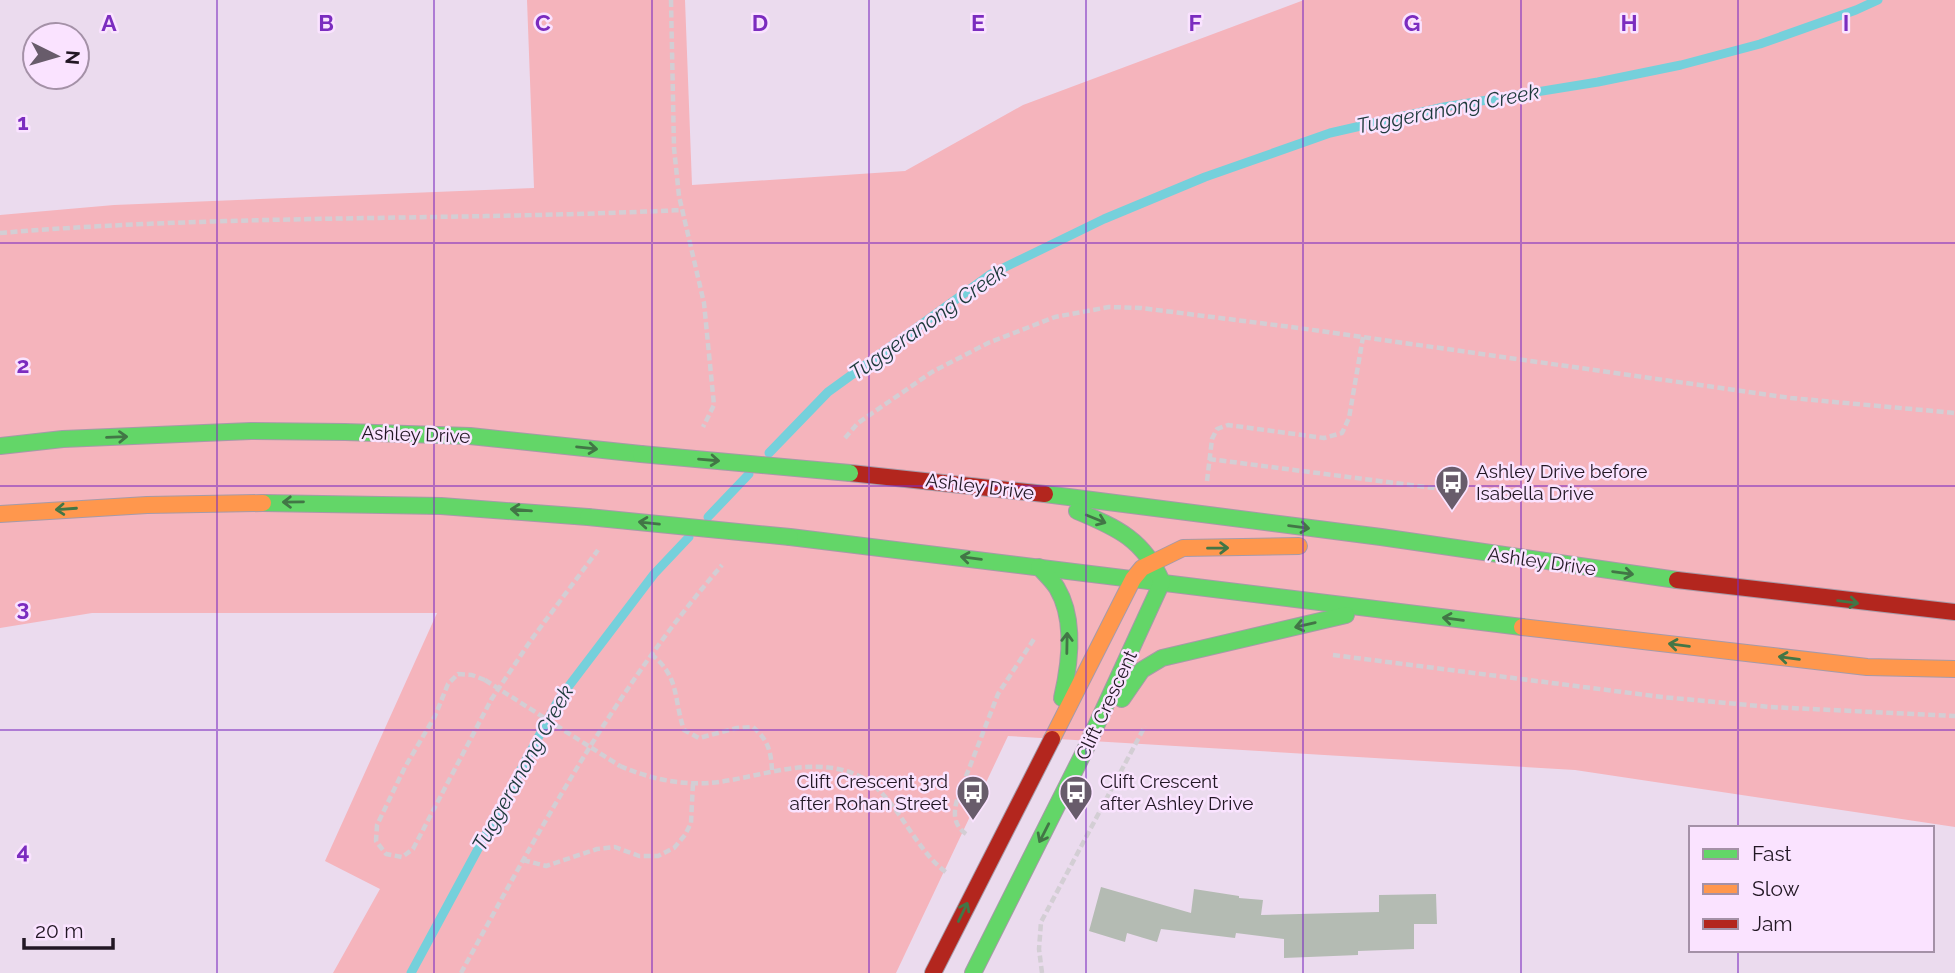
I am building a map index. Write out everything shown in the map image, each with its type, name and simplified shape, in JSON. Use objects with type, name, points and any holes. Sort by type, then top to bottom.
[{"type":"main road","name":"Ashley Drive","points":[[0,446],[63,439],[224,432],[470,436],[1033,493],[1729,588],[1955,612]]},
{"type":"main road","points":[[1033,493],[1118,527],[1136,539],[1153,563],[1162,582]]},
{"type":"main road","points":[[0,514],[118,505],[317,501],[515,509],[790,537],[1867,667],[1955,669]]},
{"type":"main road","points":[[1133,579],[1142,568],[1184,548],[1429,545]]},
{"type":"main road","points":[[1038,566],[1058,589],[1068,618],[1066,682],[1052,734]]},
{"type":"main road","name":"Clift Crescent","points":[[933,973],[1133,579]]},
{"type":"main road","name":"Clift Crescent","points":[[973,973],[1085,750],[1162,582]]},
{"type":"main road","points":[[1085,750],[1142,670],[1162,658],[1372,609]]},
{"type":"path","points":[[0,233],[108,224],[573,215],[682,210]]},
{"type":"path","points":[[1363,337],[1349,418],[1342,433],[1324,438],[1228,425],[1217,429],[1212,439],[1209,459],[1457,491]]},
{"type":"path","points":[[973,837],[962,832],[955,821],[954,808],[998,694],[1036,636]]},
{"type":"path","points":[[651,654],[662,663],[673,680],[677,711],[684,730],[699,738],[737,728],[753,727],[764,736],[771,750],[772,770]]},
{"type":"path","points":[[1331,655],[1662,697],[1770,707],[1955,716]]},
{"type":"path","points":[[485,680],[620,766],[641,775],[684,784],[712,783],[772,770],[831,766],[859,776],[880,790],[934,864],[954,878]]},
{"type":"path","points":[[1042,973],[1039,949],[1041,922],[1151,715]]},
{"type":"path","points":[[523,860],[547,866],[597,849],[615,847],[639,856],[658,856],[674,848],[691,823],[693,783]]},
{"type":"shaded area","points":[[527,0],[685,0],[692,185],[905,171],[1023,105],[1304,0],[1955,0],[1955,827],[1575,770],[1008,736],[896,973],[333,973],[380,889],[325,861],[437,613],[92,613],[0,628],[0,215],[114,205],[534,188]]},
{"type":"building","points":[[1101,887],[1191,913],[1194,889],[1263,900],[1261,915],[1379,912],[1379,895],[1436,894],[1437,924],[1414,924],[1414,949],[1358,951],[1358,955],[1284,958],[1284,939],[1236,933],[1235,938],[1161,929],[1157,942],[1127,933],[1125,942],[1089,931]]},
{"type":"waterway","name":"Tuggeranong Creek","points":[[769,453],[828,392],[991,274],[1104,219],[1205,177],[1330,133],[1444,107],[1598,82],[1681,65],[1760,44],[1878,0]]},
{"type":"waterway","name":"Tuggeranong Creek","points":[[708,517],[749,474]]},
{"type":"waterway","name":"Tuggeranong Creek","points":[[411,973],[559,699],[654,574],[689,537]]},
{"type":"traffic: fast","points":[[0,446],[63,439],[251,431],[345,432],[470,436],[641,454]]},
{"type":"traffic: fast","points":[[641,454],[850,473]]},
{"type":"traffic: fast","points":[[1045,494],[1381,537],[1677,580]]},
{"type":"traffic: fast","points":[[263,503],[441,506],[588,517]]},
{"type":"traffic: fast","points":[[973,973],[1085,750],[1162,582],[1147,556],[1128,537],[1077,511]]},
{"type":"traffic: fast","points":[[588,517],[790,537]]},
{"type":"traffic: fast","points":[[790,537],[1522,627]]},
{"type":"traffic: fast","points":[[1039,567],[1057,588],[1067,614],[1070,642],[1062,698]]},
{"type":"traffic: fast","points":[[1122,699],[1142,670],[1162,658],[1346,615]]},
{"type":"traffic: slow","points":[[0,514],[147,505],[263,503]]},
{"type":"traffic: slow","points":[[1052,739],[1133,579],[1142,568],[1183,548],[1299,546]]},
{"type":"traffic: slow","points":[[1522,627],[1867,667],[1955,669]]},
{"type":"traffic: jam","points":[[850,473],[1045,494]]},
{"type":"traffic: jam","points":[[1677,580],[1955,612]]},
{"type":"traffic: jam","points":[[933,973],[1052,739]]},
{"type":"place","name":"Ashley Drive before Isabella Drive","points":[[1452,512]]},
{"type":"place","name":"Clift Crescent 3rd after Rohan Street","points":[[973,822]]},
{"type":"place","name":"Clift Crescent after Ashley Drive","points":[[1076,822]]}]
